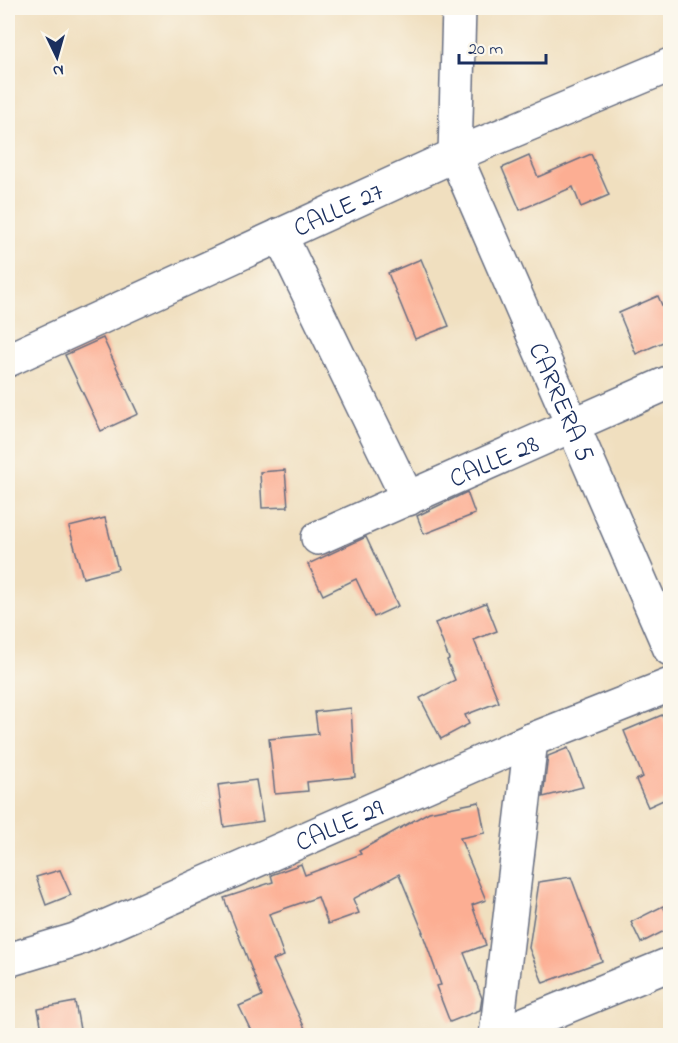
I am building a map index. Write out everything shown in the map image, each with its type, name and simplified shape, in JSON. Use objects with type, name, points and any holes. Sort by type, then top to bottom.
[{"type":"street","points":[[455,155],[459,8]]},
{"type":"street","name":"CALLE 27","points":[[8,360],[455,155],[670,65]]},
{"type":"street","name":"CARRERA 5","points":[[455,155],[670,649]]},
{"type":"street","points":[[280,235],[408,499]]},
{"type":"street","name":"CALLE 28","points":[[318,538],[670,382]]},
{"type":"street","name":"CALLE 29","points":[[8,960],[75,940],[531,740],[670,685]]},
{"type":"street","points":[[531,740],[496,1035],[670,964]]},
{"type":"building","points":[[591,154],[609,195],[581,207],[573,187],[520,210],[502,168],[529,156],[538,177]]},
{"type":"building","points":[[421,259],[449,326],[415,339],[388,273]]},
{"type":"building","points":[[658,296],[670,324],[670,339],[636,354],[619,313]]},
{"type":"building","points":[[103,338],[138,414],[101,431],[65,355]]},
{"type":"building","points":[[285,470],[288,507],[262,508],[260,472]]},
{"type":"building","points":[[467,492],[475,514],[424,534],[417,516]]},
{"type":"building","points":[[105,518],[118,569],[83,578],[69,527]]},
{"type":"building","points":[[366,537],[398,606],[374,617],[356,579],[323,595],[308,564]]},
{"type":"building","points":[[486,603],[497,631],[474,640],[499,702],[465,715],[469,724],[441,739],[420,698],[455,680],[435,623]]},
{"type":"building","points":[[351,708],[355,777],[307,782],[308,791],[275,794],[269,739],[318,734],[315,712]]},
{"type":"building","points":[[662,715],[670,734],[670,797],[648,807],[636,780],[643,777],[624,731]]},
{"type":"building","points":[[568,748],[583,787],[543,797],[548,756]]},
{"type":"building","points":[[256,780],[263,821],[224,827],[218,785]]},
{"type":"building","points":[[479,802],[485,833],[460,838],[486,900],[472,905],[486,945],[464,953],[482,998],[480,1010],[450,1022],[436,986],[441,985],[423,932],[399,874],[353,899],[359,913],[328,924],[318,897],[269,914],[284,956],[273,960],[308,1035],[253,1035],[239,1006],[262,996],[224,898],[273,882],[271,875],[301,864],[305,875],[361,854],[359,851],[429,812]]},
{"type":"building","points":[[60,870],[71,895],[46,905],[36,877]]},
{"type":"building","points":[[571,877],[602,961],[543,983],[529,948],[539,882]]},
{"type":"building","points":[[663,906],[670,920],[670,928],[641,943],[631,922]]},
{"type":"building","points":[[75,1002],[81,1035],[43,1035],[38,1009]]}]
